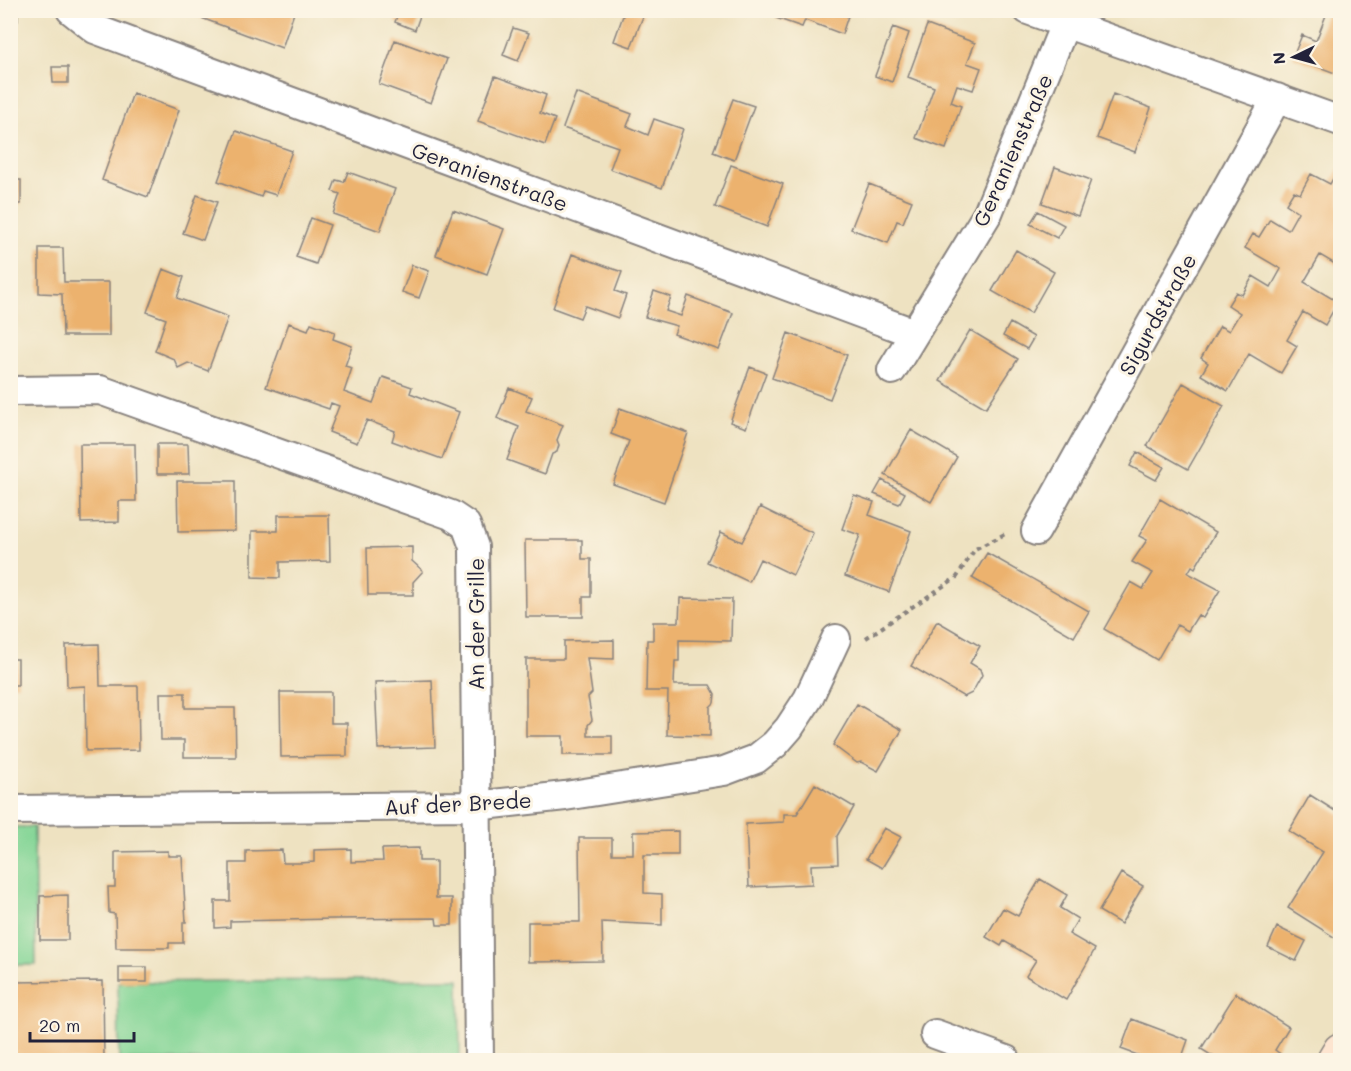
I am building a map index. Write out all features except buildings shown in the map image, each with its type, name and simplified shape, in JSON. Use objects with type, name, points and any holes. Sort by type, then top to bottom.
[{"type":"main road","points":[[1334,1060],[1341,1050]]},
{"type":"street","name":"Geranienstraße","points":[[71,10],[95,29],[914,333]]},
{"type":"street","points":[[1028,10],[1066,17],[1341,121]]},
{"type":"street","name":"Geranienstraße","points":[[892,370],[988,213],[1066,17]]},
{"type":"street","name":"Sigurdstraße","points":[[1036,531],[1277,98]]},
{"type":"street","name":"An der Grille","points":[[10,391],[100,390],[451,515],[466,525],[474,547],[479,1060]]},
{"type":"street","name":"Auf der Brede","points":[[10,810],[475,806],[565,796],[724,771],[756,759],[775,744],[789,728],[808,699],[836,639]]},
{"type":"street","points":[[935,1034],[1006,1060]]},
{"type":"path","points":[[836,639],[867,638],[957,577],[975,549],[1009,532],[1036,531]]},
{"type":"green space","points":[[11,827],[34,827],[36,965],[11,965]]},
{"type":"green space","points":[[459,979],[460,1060],[119,1060],[118,982]]}]
